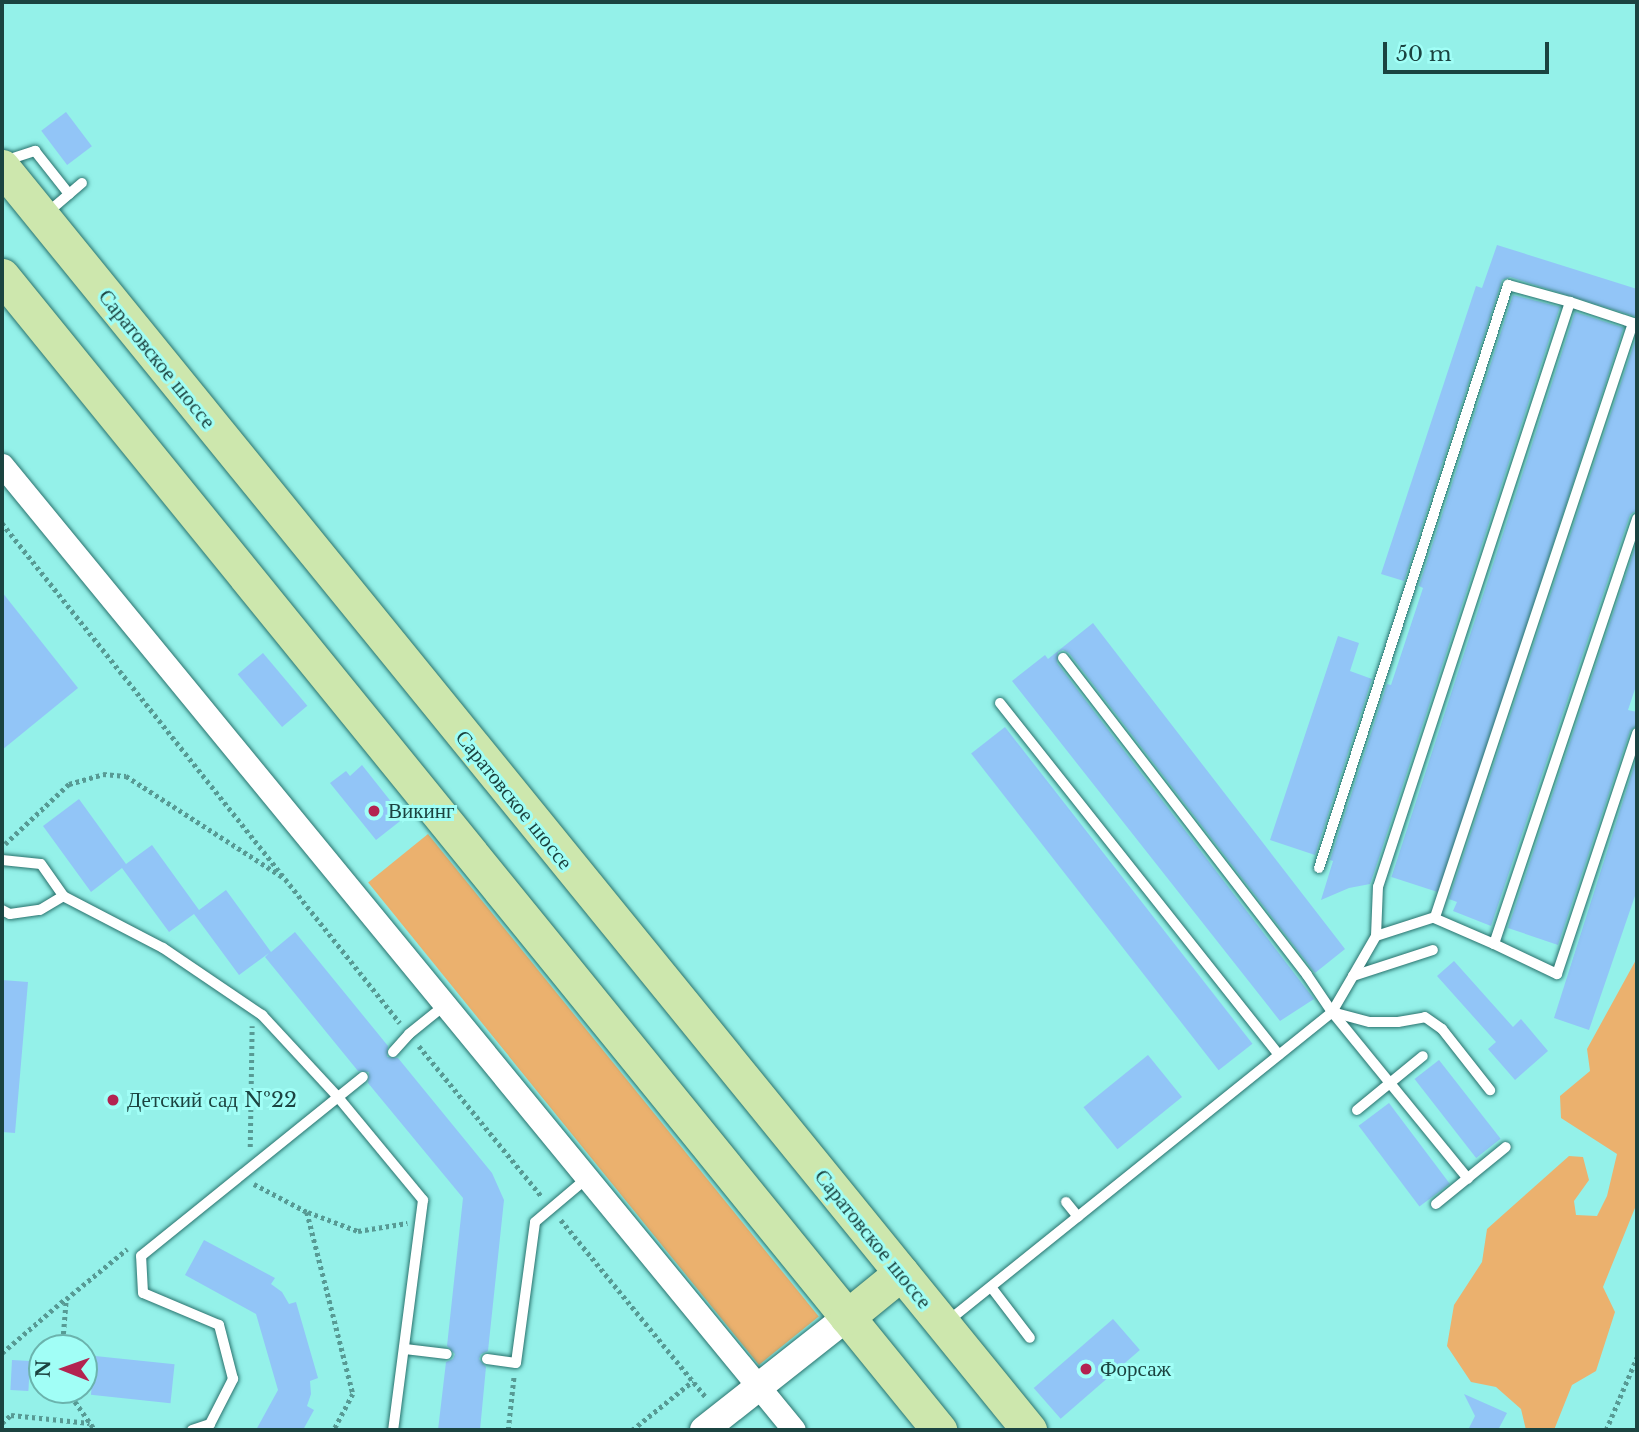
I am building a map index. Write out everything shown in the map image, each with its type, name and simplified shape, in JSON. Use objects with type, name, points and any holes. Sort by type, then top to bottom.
[{"type":"main road","name":"Саратовское шоссе","points":[[2,165],[1029,1430]]},
{"type":"main road","points":[[2,276],[939,1430]]},
{"type":"main road","points":[[847,1317],[901,1273]]},
{"type":"street","points":[[2,465],[794,1430]]},
{"type":"street","points":[[713,1423],[847,1317]]},
{"type":"lane","points":[[2,165],[35,151],[69,194]]},
{"type":"lane","points":[[42,217],[82,183]]},
{"type":"lane","points":[[1319,868],[1508,285],[1635,324],[1434,918]]},
{"type":"lane","points":[[944,1325],[1332,1012],[1376,936],[1378,887],[1570,302]]},
{"type":"lane","points":[[1494,944],[1637,517]]},
{"type":"lane","points":[[1063,658],[1307,975],[1332,1012],[1468,1179]]},
{"type":"lane","points":[[1000,702],[1279,1055]]},
{"type":"lane","points":[[1376,936],[1434,918],[1557,974],[1637,733]]},
{"type":"lane","points":[[2,859],[41,864],[63,896],[163,948],[262,1014],[337,1096],[423,1200],[393,1430]]},
{"type":"lane","points":[[2,910],[10,914],[40,910],[63,896]]},
{"type":"lane","points":[[1353,976],[1433,950]]},
{"type":"lane","points":[[393,1052],[409,1034],[445,1005]]},
{"type":"lane","points":[[1332,1012],[1370,1022],[1398,1022],[1425,1017],[1442,1029],[1490,1090]]},
{"type":"lane","points":[[1357,1110],[1423,1056]]},
{"type":"lane","points":[[192,1430],[210,1424],[233,1379],[219,1325],[143,1293],[141,1256],[363,1077]]},
{"type":"lane","points":[[1436,1204],[1506,1147]]},
{"type":"lane","points":[[487,1359],[516,1363],[535,1222],[587,1178]]},
{"type":"lane","points":[[1066,1202],[1078,1217]]},
{"type":"lane","points":[[991,1287],[1030,1338]]},
{"type":"lane","points":[[405,1349],[447,1354]]},
{"type":"path","points":[[2,523],[409,1034],[693,1381],[713,1423]]},
{"type":"path","points":[[2,859],[5,842],[69,784],[103,774],[126,776],[287,881]]},
{"type":"path","points":[[250,1152],[252,1007]]},
{"type":"path","points":[[239,1176],[307,1212],[358,1231],[421,1220]]},
{"type":"path","points":[[307,1212],[354,1394],[334,1430]]},
{"type":"path","points":[[2,1353],[133,1245]]},
{"type":"path","points":[[62,1334],[66,1299]]},
{"type":"path","points":[[1606,1430],[1637,1357]]},
{"type":"path","points":[[508,1430],[516,1363]]},
{"type":"path","points":[[632,1430],[693,1381]]},
{"type":"path","points":[[77,1404],[95,1430]]},
{"type":"path","points":[[2,1423],[11,1415],[90,1423]]},
{"type":"shaded area","points":[[428,834],[819,1317],[759,1365],[368,882]]},
{"type":"shaded area","points":[[1637,958],[1637,1203],[1603,1287],[1615,1312],[1596,1371],[1572,1385],[1554,1430],[1526,1430],[1521,1409],[1496,1387],[1471,1382],[1447,1346],[1454,1305],[1482,1262],[1487,1229],[1569,1156],[1583,1157],[1589,1180],[1574,1201],[1576,1215],[1597,1216],[1607,1196],[1617,1154],[1561,1118],[1560,1096],[1590,1071],[1587,1049]]},
{"type":"building","points":[[66,112],[92,146],[67,165],[41,131]]},
{"type":"building","points":[[1497,245],[1637,289],[1637,317],[1510,277],[1502,280],[1404,581],[1381,574],[1476,286],[1482,288]]},
{"type":"building","points":[[1513,295],[1560,307],[1370,884],[1349,888],[1321,900],[1333,861],[1330,860],[1387,684],[1391,685],[1423,588],[1419,586]]},
{"type":"building","points":[[1575,312],[1624,328],[1440,893],[1391,877]]},
{"type":"building","points":[[1637,335],[1637,510],[1630,515],[1491,926],[1453,911],[1457,902],[1449,899]]},
{"type":"building","points":[[1637,542],[1637,683],[1628,710],[1637,712],[1637,725],[1630,731],[1558,945],[1508,928]]},
{"type":"building","points":[[2,592],[78,688],[2,750]]},
{"type":"building","points":[[1093,623],[1345,949],[1315,973],[1069,653],[1063,650],[1058,652],[1057,663],[1314,999],[1280,1021],[1012,681],[1045,655],[1048,659]]},
{"type":"building","points":[[1338,636],[1359,643],[1350,671],[1372,679],[1315,855],[1270,840]]},
{"type":"building","points":[[263,653],[307,706],[282,727],[238,674]]},
{"type":"building","points":[[1005,727],[1252,1044],[1219,1070],[971,753]]},
{"type":"building","points":[[1637,757],[1637,890],[1589,1030],[1554,1018]]},
{"type":"building","points":[[362,765],[404,818],[376,840],[330,783],[346,771],[350,776]]},
{"type":"building","points":[[79,799],[126,864],[152,845],[199,910],[226,890],[271,952],[295,932],[388,1046],[387,1057],[398,1058],[492,1173],[504,1200],[488,1351],[481,1354],[479,1359],[486,1367],[480,1430],[438,1430],[446,1362],[453,1359],[455,1354],[447,1346],[463,1198],[368,1083],[369,1072],[358,1071],[265,957],[269,953],[239,975],[194,914],[169,932],[122,868],[91,892],[43,826]]},
{"type":"building","points":[[1454,961],[1513,1027],[1521,1019],[1548,1051],[1515,1080],[1488,1049],[1496,1042],[1437,976]]},
{"type":"building","points":[[2,980],[28,982],[15,1133],[2,1132]]},
{"type":"building","points":[[1148,1055],[1182,1097],[1117,1149],[1083,1107]]},
{"type":"building","points":[[1439,1060],[1501,1139],[1476,1158],[1415,1079]]},
{"type":"building","points":[[1389,1103],[1450,1184],[1419,1207],[1359,1126]]},
{"type":"building","points":[[204,1240],[275,1278],[271,1284],[282,1292],[289,1304],[296,1302],[318,1378],[310,1381],[311,1394],[307,1406],[314,1410],[303,1430],[256,1430],[278,1390],[256,1314],[185,1275]]},
{"type":"building","name":"Форсаж","points":[[1113,1319],[1140,1350],[1061,1419],[1034,1388]]},
{"type":"building","points":[[98,1356],[175,1364],[170,1403],[98,1396]]},
{"type":"building","points":[[12,1360],[28,1361],[28,1391],[10,1390]]},
{"type":"building","points":[[1464,1394],[1507,1413],[1498,1430],[1468,1430],[1475,1416]]},
{"type":"place","name":"Викинг","points":[[374,811]]},
{"type":"place","name":"Детский сад №22","points":[[113,1100]]},
{"type":"place","name":"Форсаж","points":[[1086,1369]]}]
